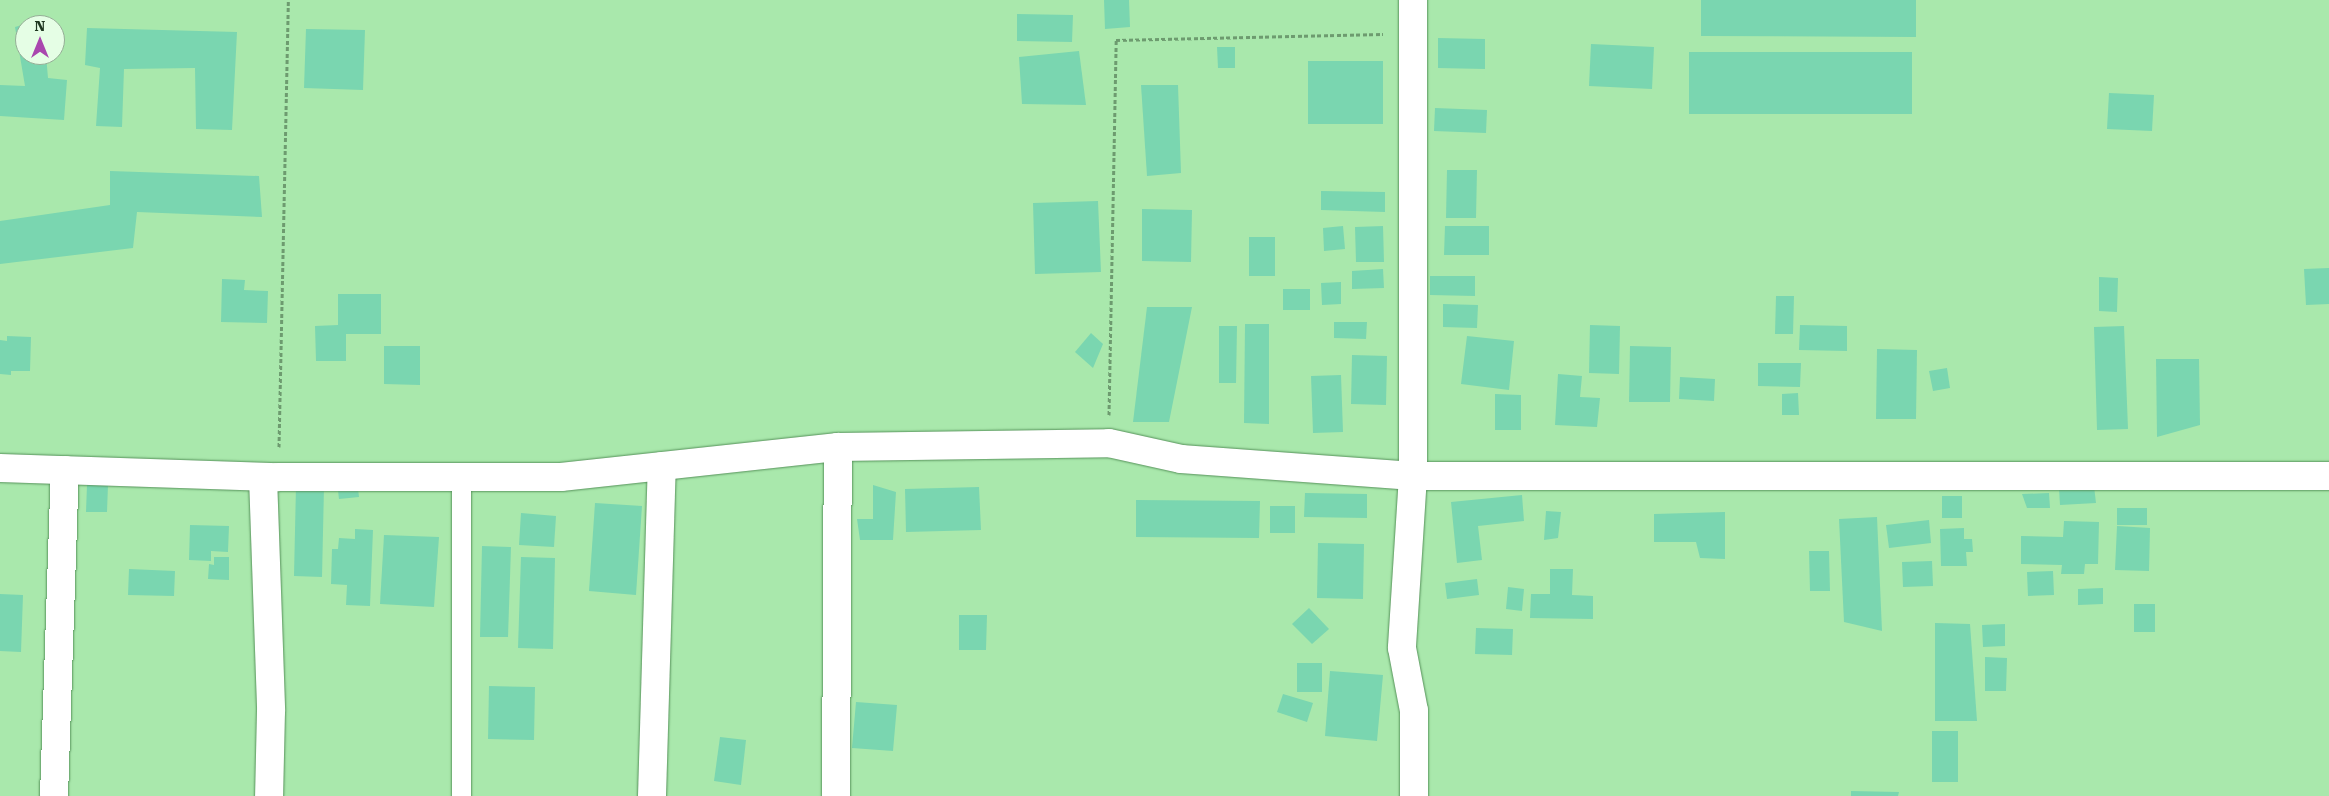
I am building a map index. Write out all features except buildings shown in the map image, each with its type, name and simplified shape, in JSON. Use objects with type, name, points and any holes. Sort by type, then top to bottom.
[{"type":"street","points":[[1414,0],[1414,476],[1402,648],[1414,711],[1414,796]]},
{"type":"street","points":[[0,468],[271,477],[561,477],[838,447],[1109,443],[1181,459],[1414,476],[2329,476]]},
{"type":"street","points":[[836,796],[838,447]]},
{"type":"street","points":[[652,796],[662,466]]},
{"type":"street","points":[[54,796],[65,470]]},
{"type":"street","points":[[269,796],[271,477]]},
{"type":"lane","points":[[461,796],[462,477]]},
{"type":"path","points":[[271,477],[288,0]]},
{"type":"path","points":[[1109,443],[1116,40],[1414,33]]}]
